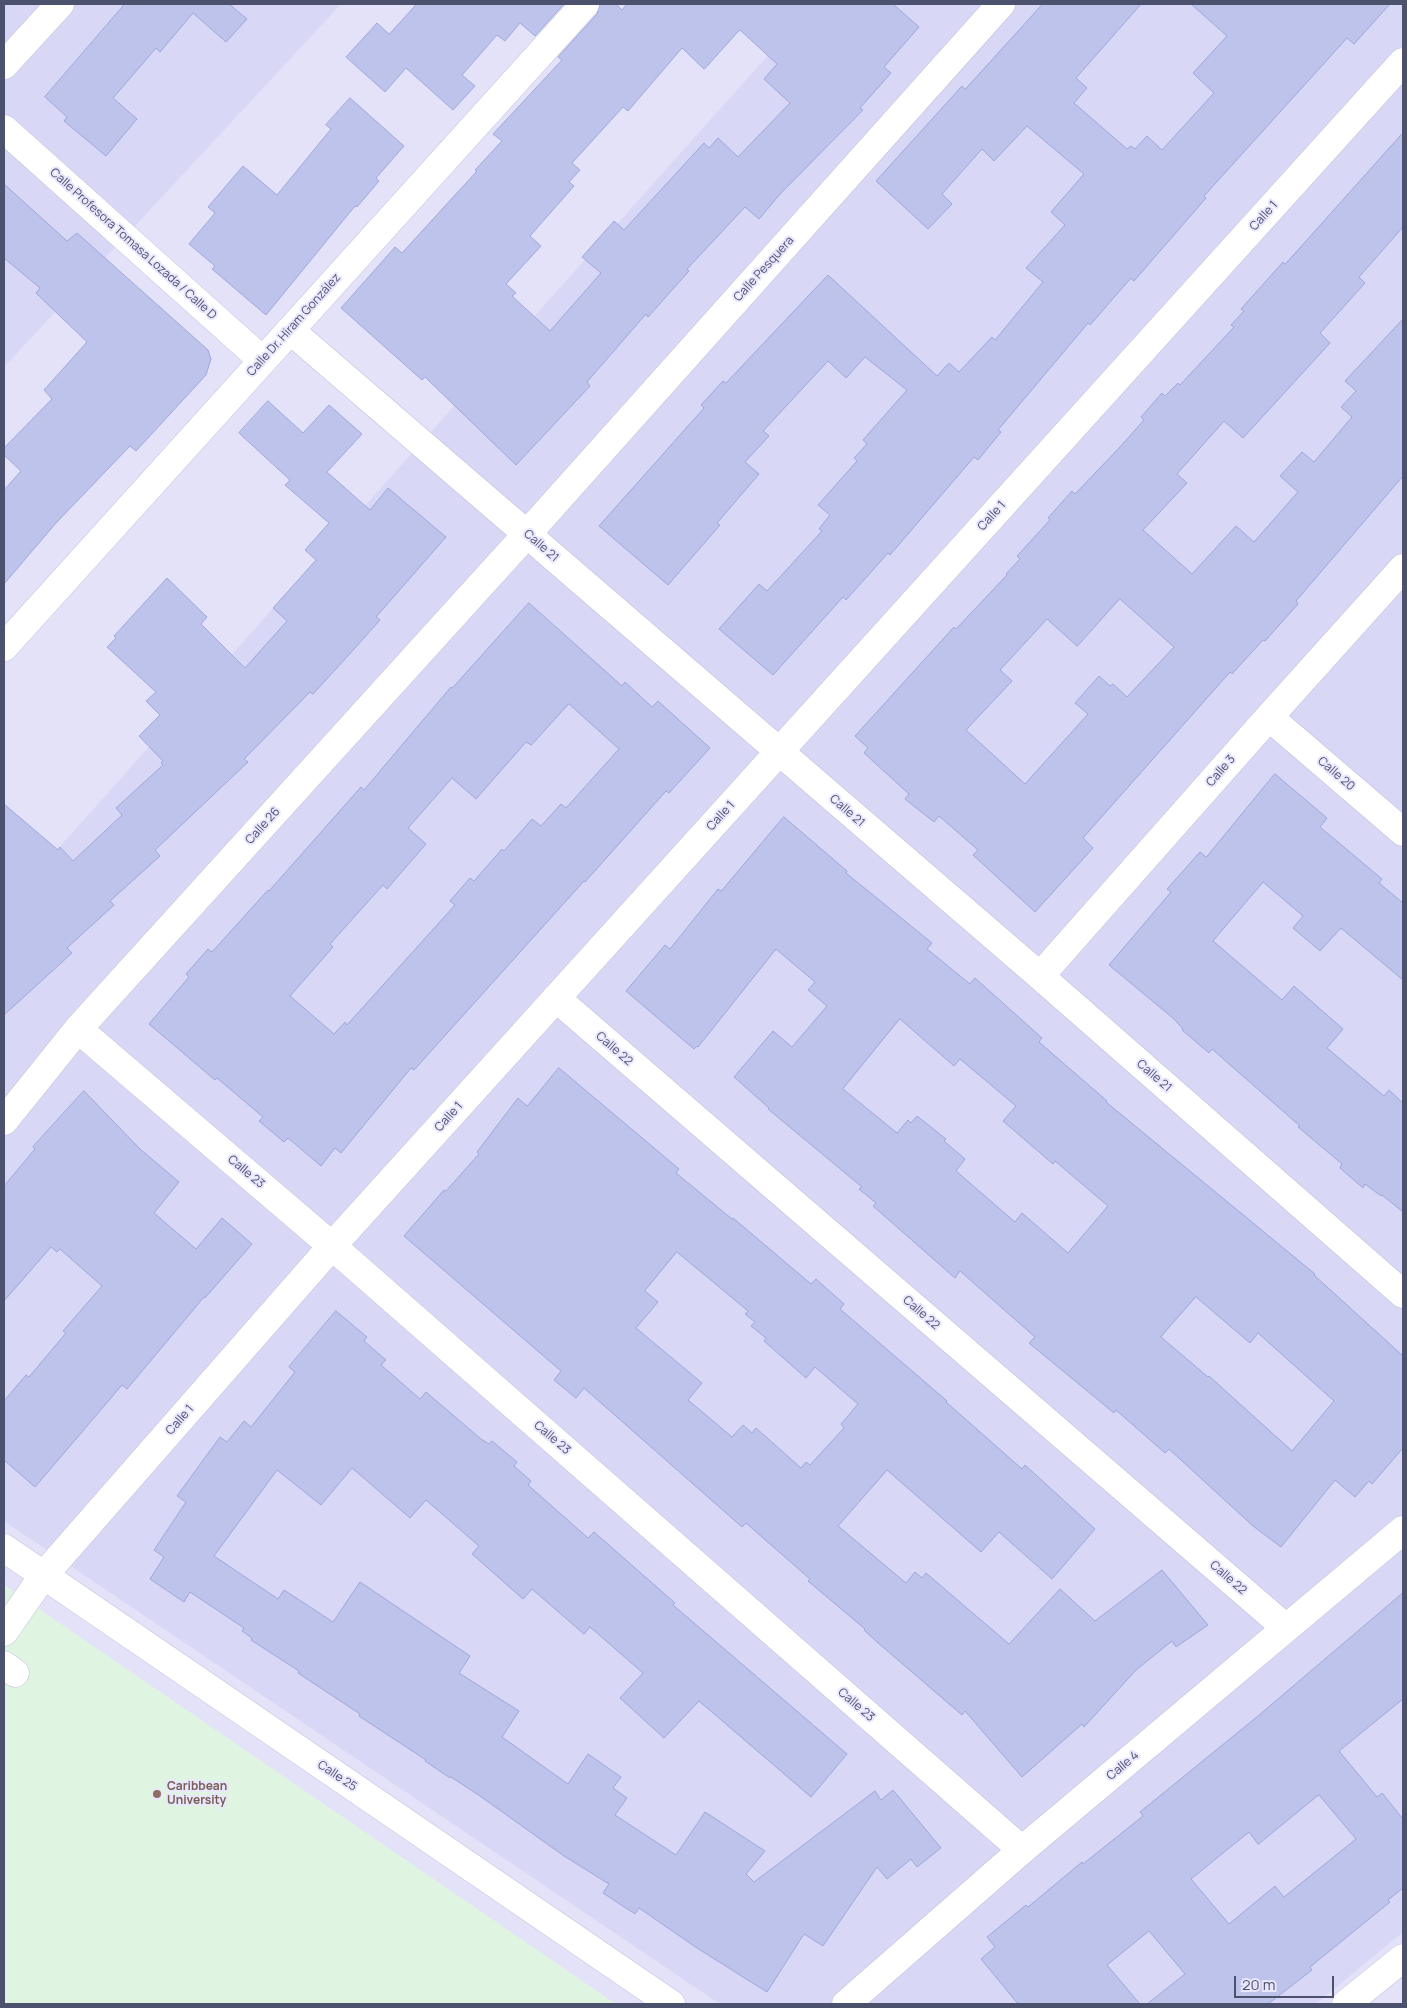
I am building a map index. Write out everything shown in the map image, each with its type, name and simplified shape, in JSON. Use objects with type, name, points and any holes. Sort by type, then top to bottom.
[{"type":"street","points":[[4,65],[60,4]]},
{"type":"street","name":"Calle Dr. Hiram González","points":[[4,647],[585,4]]},
{"type":"street","name":"Calle Pesquera","points":[[527,534],[1001,4]]},
{"type":"street","name":"Calle 1","points":[[4,1632],[43,1576],[332,1246],[1403,62]]},
{"type":"street","name":"Calle Profesora Tomasa Lozada / Calle D","points":[[4,129],[262,360]]},
{"type":"street","name":"Calle 21","points":[[290,330],[1040,976],[1403,1294]]},
{"type":"street","name":"Calle 26","points":[[4,1121],[78,1029],[527,534]]},
{"type":"street","name":"Calle 3","points":[[1040,976],[1403,568]]},
{"type":"street","name":"Calle 20","points":[[1269,717],[1403,832]]},
{"type":"street","name":"Calle 22","points":[[556,998],[1286,1628]]},
{"type":"street","name":"Calle 23","points":[[78,1029],[332,1246],[1022,1850]]},
{"type":"street","name":"Calle 4","points":[[846,2004],[1022,1850],[1403,1530]]},
{"type":"street","name":"Calle 25","points":[[4,1548],[671,2004]]},
{"type":"street","points":[[1346,2004],[1403,1958]]},
{"type":"shaded area","points":[[4,4],[341,4],[4,367]]},
{"type":"shaded area","points":[[814,4],[1403,4],[1403,1932],[1316,2004],[720,2004],[4,1521],[4,909]]},
{"type":"shaded area","name":"Caribbean University","points":[[4,1585],[616,2004],[4,2004]]},
{"type":"building","points":[[125,4],[229,4],[247,19],[226,42],[193,13],[160,52],[156,48],[113,98],[137,119],[106,156],[64,121],[67,117],[45,97]]},
{"type":"building","points":[[417,4],[564,4],[535,36],[520,23],[505,41],[497,35],[462,75],[475,86],[453,110],[406,68],[385,92],[346,57],[377,23],[389,34]]},
{"type":"building","points":[[600,4],[616,4],[622,10],[627,4],[893,4],[919,27],[884,67],[891,73],[860,108],[863,110],[781,193],[759,219],[745,207],[687,269],[689,271],[648,317],[646,314],[587,382],[590,386],[516,465],[425,377],[422,380],[341,308],[395,247],[402,253],[477,171],[475,170],[502,141],[493,134],[562,60],[558,57],[597,14]],"holes":[[[740,30],[777,64],[764,79],[790,103],[738,157],[718,138],[709,148],[704,143],[624,230],[614,221],[582,257],[601,273],[550,331],[512,296],[516,293],[506,284],[541,246],[530,236],[574,186],[569,182],[580,170],[572,163],[623,107],[628,111],[682,48],[704,69]]]},
{"type":"building","points":[[1043,4],[1141,4],[1076,78],[1087,88],[1074,103],[1127,149],[1131,146],[1135,149],[1147,136],[1162,150],[1214,93],[1193,73],[1227,36],[1191,4],[1390,4],[1354,44],[1347,38],[1204,196],[1206,198],[1134,281],[1131,278],[1090,325],[1088,323],[998,430],[1001,432],[978,460],[974,457],[890,555],[888,553],[846,600],[843,597],[773,675],[719,629],[759,584],[767,591],[822,531],[819,529],[830,515],[818,505],[857,461],[854,458],[867,444],[863,440],[907,390],[865,357],[846,378],[828,361],[763,431],[769,436],[745,462],[759,474],[717,523],[720,525],[668,585],[599,526],[704,408],[701,405],[723,381],[726,383],[828,275],[937,376],[949,363],[959,372],[992,337],[995,340],[1043,282],[1026,268],[1065,225],[1051,212],[1084,174],[1027,126],[994,161],[982,149],[942,194],[952,204],[928,229],[876,181],[962,86],[965,89]]},
{"type":"building","points":[[350,98],[404,146],[376,178],[379,181],[357,207],[355,206],[266,315],[212,269],[215,266],[189,244],[215,213],[208,207],[243,166],[277,195],[331,129],[326,125]]},
{"type":"building","points":[[1403,133],[1403,227],[1359,277],[1365,283],[1320,333],[1330,343],[1243,438],[1224,421],[1177,474],[1187,483],[1143,530],[1192,574],[1236,526],[1254,542],[1298,492],[1280,476],[1302,452],[1314,462],[1352,417],[1341,407],[1356,391],[1345,381],[1403,319],[1403,476],[1296,601],[1298,604],[1232,674],[1230,672],[1083,838],[1093,848],[1035,912],[973,855],[978,850],[939,816],[934,822],[905,799],[909,794],[864,753],[868,748],[855,736],[954,627],[956,629],[1007,575],[1020,559],[1017,556],[1050,520],[1048,518],[1072,491],[1075,494],[1119,448],[1144,420],[1141,417],[1162,393],[1165,396],[1178,383],[1180,385],[1234,327],[1231,325],[1244,311],[1241,309],[1283,262],[1285,264]],"holes":[[[1120,599],[1174,647],[1127,697],[1113,684],[1110,686],[1099,676],[1075,703],[1088,714],[1025,784],[966,730],[1012,681],[1000,670],[1047,619],[1077,646]]]},
{"type":"building","points":[[4,184],[67,241],[77,233],[208,350],[211,359],[206,375],[136,451],[130,446],[56,523],[4,584],[4,490],[21,471],[4,455],[4,448],[52,399],[44,390],[87,342],[36,293],[40,288],[4,258]]},
{"type":"building","points":[[268,401],[303,433],[329,405],[362,434],[327,472],[370,510],[388,488],[446,537],[376,617],[380,620],[313,694],[310,692],[244,759],[248,762],[155,850],[160,856],[110,901],[114,905],[67,948],[72,953],[4,1015],[4,804],[58,850],[60,847],[73,861],[122,815],[116,808],[163,765],[161,763],[163,761],[139,736],[160,715],[146,701],[156,692],[107,647],[116,638],[114,636],[167,578],[207,617],[201,624],[245,668],[287,621],[273,608],[316,560],[305,550],[329,523],[285,485],[290,480],[239,433]]},
{"type":"building","points":[[529,603],[622,686],[625,682],[652,707],[658,701],[710,748],[669,793],[666,791],[414,1070],[411,1068],[341,1153],[335,1148],[321,1166],[288,1138],[284,1142],[259,1121],[263,1117],[217,1078],[215,1080],[149,1024],[189,977],[186,974],[208,949],[212,952],[361,787],[364,790]],"holes":[[[569,704],[619,749],[566,808],[561,804],[541,826],[532,819],[474,881],[470,878],[450,901],[455,905],[347,1025],[345,1022],[334,1034],[290,996],[333,947],[330,944],[383,885],[387,889],[426,844],[408,828],[452,778],[476,799],[526,742],[531,745]]]},
{"type":"building","points":[[1275,774],[1327,818],[1320,827],[1382,879],[1379,883],[1403,903],[1403,980],[1341,928],[1320,951],[1293,928],[1303,916],[1263,882],[1213,941],[1282,1000],[1294,986],[1343,1029],[1327,1048],[1384,1096],[1389,1090],[1403,1103],[1403,1212],[1365,1184],[1363,1188],[1340,1168],[1342,1164],[1298,1127],[1300,1126],[1212,1049],[1209,1053],[1182,1030],[1174,1019],[1109,965],[1171,892],[1167,889],[1200,852],[1206,857]]},
{"type":"building","points":[[784,817],[847,871],[846,873],[932,943],[927,949],[970,984],[975,978],[1042,1038],[1039,1042],[1106,1102],[1315,1274],[1403,1356],[1403,1448],[1372,1484],[1369,1481],[1355,1497],[1335,1480],[1281,1547],[1253,1526],[1169,1449],[1165,1453],[1116,1410],[1114,1413],[1029,1343],[1035,1337],[960,1271],[955,1278],[873,1206],[876,1203],[859,1189],[862,1187],[768,1109],[734,1077],[773,1031],[792,1047],[827,1006],[808,990],[815,982],[776,949],[698,1047],[694,1049],[626,991],[665,945],[670,949],[718,889],[721,891]],"holes":[[[900,1019],[954,1066],[960,1059],[1016,1106],[1003,1121],[1053,1164],[1055,1161],[1108,1206],[1068,1253],[1022,1213],[1015,1222],[956,1171],[965,1159],[944,1141],[946,1139],[917,1116],[911,1123],[908,1120],[897,1133],[843,1089]],[[1196,1297],[1250,1343],[1258,1333],[1334,1401],[1292,1451],[1209,1376],[1161,1337]]]},
{"type":"building","points":[[559,1068],[679,1169],[676,1173],[811,1284],[816,1279],[844,1304],[840,1309],[947,1401],[1022,1469],[1025,1465],[1095,1529],[1052,1579],[999,1532],[981,1552],[887,1470],[838,1526],[906,1583],[915,1572],[922,1578],[926,1573],[1009,1644],[1060,1589],[1095,1621],[1162,1570],[1208,1625],[1176,1647],[1172,1641],[1136,1670],[1084,1727],[1082,1724],[1022,1777],[965,1711],[962,1715],[808,1581],[810,1579],[746,1523],[742,1527],[584,1388],[576,1398],[554,1380],[561,1371],[404,1236],[444,1190],[446,1191],[479,1154],[477,1152],[518,1098],[527,1106]],"holes":[[[677,1252],[748,1311],[745,1314],[755,1322],[751,1326],[766,1338],[764,1341],[806,1378],[815,1367],[858,1404],[841,1424],[844,1428],[810,1465],[806,1462],[801,1468],[756,1428],[752,1433],[743,1425],[732,1437],[688,1400],[702,1383],[636,1328],[658,1302],[645,1291]]]},
{"type":"building","points":[[84,1091],[140,1149],[179,1182],[154,1213],[196,1249],[222,1218],[252,1244],[204,1297],[127,1389],[122,1385],[35,1487],[4,1460],[4,1401],[26,1375],[29,1377],[66,1333],[63,1331],[102,1286],[60,1249],[57,1252],[51,1247],[4,1301],[4,1186],[35,1149],[33,1147]]},
{"type":"building","points":[[336,1311],[367,1337],[364,1341],[386,1360],[381,1365],[420,1399],[426,1392],[481,1439],[489,1444],[492,1441],[517,1462],[514,1466],[531,1481],[528,1485],[588,1538],[594,1532],[675,1603],[673,1605],[847,1754],[811,1797],[699,1701],[664,1738],[620,1698],[643,1673],[590,1627],[584,1634],[532,1589],[523,1599],[472,1554],[479,1546],[426,1500],[410,1518],[352,1468],[321,1505],[277,1470],[214,1556],[278,1599],[284,1590],[333,1622],[360,1582],[470,1656],[459,1673],[519,1711],[502,1737],[568,1784],[588,1754],[621,1777],[613,1788],[627,1798],[615,1815],[676,1855],[705,1812],[765,1851],[746,1874],[754,1882],[875,1791],[881,1800],[893,1790],[941,1848],[917,1867],[911,1859],[887,1879],[877,1867],[823,1946],[804,1934],[767,1992],[697,1948],[639,1908],[635,1914],[603,1893],[609,1884],[564,1856],[480,1796],[450,1778],[359,1716],[360,1714],[298,1673],[299,1671],[251,1640],[252,1638],[242,1631],[244,1628],[190,1592],[184,1602],[150,1579],[164,1557],[154,1550],[186,1502],[177,1496],[220,1437],[227,1442],[244,1421],[251,1427],[295,1372],[289,1367]]},
{"type":"building","points":[[1403,1593],[1403,1699],[1339,1751],[1377,1797],[1382,1793],[1403,1819],[1403,1888],[1388,1900],[1390,1902],[1310,1967],[1312,1970],[1268,2004],[1147,2004],[1185,1974],[1149,1931],[1107,1965],[1140,2004],[1018,2004],[981,1959],[995,1947],[987,1937],[1143,1816],[1140,1812],[1258,1716]],"holes":[[[1319,1795],[1356,1839],[1284,1897],[1275,1886],[1229,1924],[1191,1879],[1249,1832],[1258,1844]]]},
{"type":"place","name":"Caribbean University","points":[[157,1794]]}]
